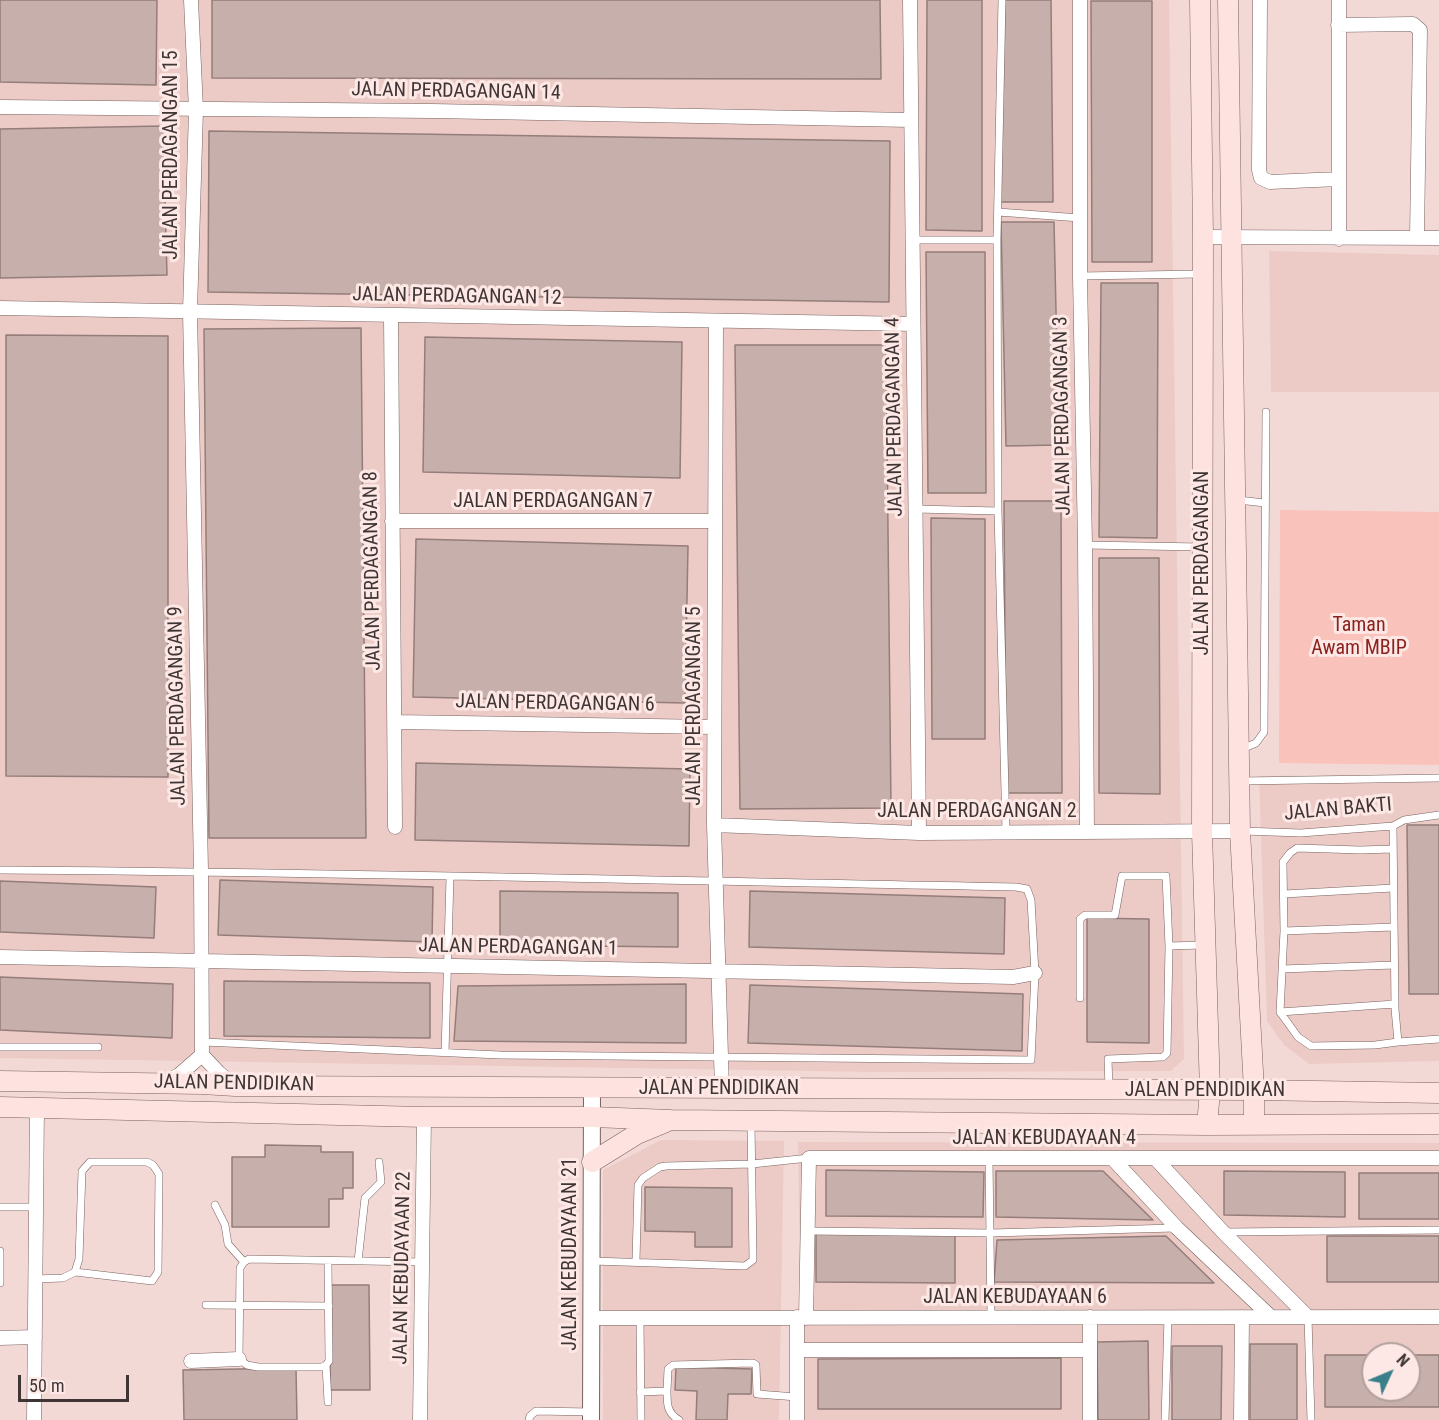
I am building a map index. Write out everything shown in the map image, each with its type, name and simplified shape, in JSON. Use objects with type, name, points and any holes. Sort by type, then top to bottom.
[{"type":"main road","name":"JALAN PERDAGANGAN","points":[[1200,0],[1204,547],[1202,832],[1210,1091],[1207,1125]]},
{"type":"main road","name":"JALAN PERDAGANGAN","points":[[1228,0],[1238,751],[1254,1124]]},
{"type":"main road","points":[[1145,1091],[1191,1082],[1200,1077],[1204,1068],[1208,1038]]},
{"type":"main road","points":[[1251,1052],[1270,1078],[1294,1091]]},
{"type":"main road","name":"JALAN PENDIDIKAN","points":[[0,1081],[235,1086],[1254,1090],[1439,1093]]},
{"type":"main road","name":"JALAN PENDIDIKAN","points":[[0,1107],[671,1120],[1207,1125],[1439,1124]]},
{"type":"main road","points":[[592,1162],[638,1134],[671,1120]]},
{"type":"main road","name":"JALAN PENDIDIKAN","points":[[1009,1123],[1140,1136],[1397,1134],[1439,1131]]},
{"type":"street","name":"JALAN PERDAGANGAN 15","points":[[190,311],[196,110],[191,0]]},
{"type":"street","name":"JALAN PERDAGANGAN 4","points":[[909,0],[919,833]]},
{"type":"street","name":"JALAN PERDAGANGAN 3","points":[[1080,0],[1080,276],[1085,545],[1086,831]]},
{"type":"street","points":[[1260,0],[1261,178],[1270,182],[1339,179]]},
{"type":"street","points":[[1339,0],[1339,239]]},
{"type":"street","points":[[1338,25],[1413,24],[1420,30],[1417,238]]},
{"type":"street","name":"JALAN PERDAGANGAN 14","points":[[0,107],[444,111],[911,120]]},
{"type":"street","points":[[1203,237],[1439,238]]},
{"type":"street","name":"JALAN PERDAGANGAN 12","points":[[0,308],[913,324]]},
{"type":"street","name":"JALAN PERDAGANGAN 9","points":[[190,311],[203,1048]]},
{"type":"street","name":"JALAN PERDAGANGAN 8","points":[[391,315],[395,827]]},
{"type":"street","name":"JALAN PERDAGANGAN 5","points":[[716,322],[714,825],[722,1089]]},
{"type":"street","name":"JALAN PERDAGANGAN 7","points":[[392,521],[714,521]]},
{"type":"street","name":"JALAN PERDAGANGAN 6","points":[[394,722],[714,727]]},
{"type":"street","name":"JALAN PERDAGANGAN 2","points":[[714,825],[919,833],[1240,831]]},
{"type":"street","name":"JALAN PERDAGANGAN 1","points":[[0,957],[1013,977],[1035,973]]},
{"type":"street","points":[[164,1083],[179,1075],[203,1048],[219,1073],[235,1086]]},
{"type":"street","name":"JALAN KEBUDAYAAN 21","points":[[591,1416],[592,1088]]},
{"type":"street","points":[[34,1420],[37,1107]]},
{"type":"street","name":"JALAN KEBUDAYAAN 22","points":[[420,1420],[424,1117]]},
{"type":"street","points":[[797,1420],[797,1350],[802,1318],[808,1231],[809,1158]]},
{"type":"street","name":"JALAN KEBUDAYAAN 4","points":[[809,1158],[1439,1158]]},
{"type":"street","points":[[1112,1158],[1177,1228],[1271,1317]]},
{"type":"street","points":[[1155,1158],[1223,1232],[1308,1317]]},
{"type":"street","points":[[1090,1317],[1090,1420]]},
{"type":"street","points":[[1241,1420],[1242,1317]]},
{"type":"street","name":"JALAN KEBUDAYAAN 6","points":[[591,1318],[1439,1317]]},
{"type":"street","points":[[0,1338],[35,1337]]},
{"type":"street","points":[[797,1350],[1090,1350]]},
{"type":"street","points":[[191,1361],[239,1359]]},
{"type":"lane","points":[[1002,0],[997,240],[998,511],[1006,832]]},
{"type":"lane","points":[[998,212],[1080,218]]},
{"type":"lane","points":[[912,240],[997,240]]},
{"type":"lane","points":[[1080,276],[1203,274]]},
{"type":"lane","points":[[1238,751],[1256,743],[1264,732],[1266,412]]},
{"type":"lane","points":[[1234,500],[1265,503]]},
{"type":"lane","points":[[915,509],[998,511]]},
{"type":"lane","points":[[1085,545],[1204,547]]},
{"type":"lane","points":[[1239,781],[1439,778]]},
{"type":"lane","name":"JALAN BAKTI","points":[[1240,831],[1301,833],[1393,826],[1404,820],[1439,816]]},
{"type":"lane","points":[[1393,826],[1394,965],[1398,1042]]},
{"type":"lane","points":[[1393,849],[1297,848],[1283,862],[1284,931],[1280,1012],[1298,1037],[1311,1046],[1375,1045],[1439,1039]]},
{"type":"lane","points":[[0,870],[201,871],[1016,887],[1027,889],[1031,900],[1035,973],[1031,1060],[203,1048]]},
{"type":"lane","points":[[1080,998],[1080,919],[1086,915],[1115,915],[1119,882],[1122,876],[1166,876],[1169,946],[1167,1053],[1162,1057],[1108,1059],[1109,1091]]},
{"type":"lane","points":[[446,1053],[450,877]]},
{"type":"lane","points":[[1284,894],[1394,888]]},
{"type":"lane","points":[[1284,931],[1394,927]]},
{"type":"lane","points":[[1169,946],[1205,945]]},
{"type":"lane","points":[[1282,969],[1394,965]]},
{"type":"lane","points":[[1280,1012],[1395,1004]]},
{"type":"lane","points":[[0,1047],[98,1047]]},
{"type":"lane","points":[[592,1261],[745,1266],[750,1263],[753,1260],[751,1120]]},
{"type":"lane","points":[[636,1262],[638,1185],[660,1167],[752,1164],[809,1158]]},
{"type":"lane","points":[[989,1158],[990,1317]]},
{"type":"lane","points":[[34,1279],[63,1278],[75,1272],[152,1281],[158,1272],[159,1174],[153,1165],[147,1162],[90,1162],[85,1166],[82,1171],[79,1259],[75,1272]]},
{"type":"lane","points":[[358,1261],[365,1198],[381,1182],[379,1162]]},
{"type":"lane","points":[[215,1205],[225,1225],[228,1244],[244,1262]]},
{"type":"lane","points":[[0,1207],[35,1206]]},
{"type":"lane","points":[[808,1231],[991,1233],[1177,1228]]},
{"type":"lane","points":[[1223,1232],[1439,1230]]},
{"type":"lane","points":[[0,1251],[0,1283]]},
{"type":"lane","points":[[326,1365],[322,1367],[258,1367],[247,1365],[239,1359],[240,1268],[244,1262],[249,1258],[422,1262]]},
{"type":"lane","points":[[328,1261],[329,1361],[326,1365],[328,1402]]},
{"type":"lane","points":[[206,1305],[329,1306]]},
{"type":"lane","points":[[1165,1420],[1168,1317]]},
{"type":"lane","points":[[1308,1317],[1311,1420]]},
{"type":"lane","points":[[640,1318],[641,1420]]},
{"type":"lane","points":[[679,1420],[672,1416],[668,1407],[668,1369],[673,1365],[753,1363],[756,1365],[757,1394],[797,1397]]},
{"type":"lane","points":[[640,1392],[667,1391]]},
{"type":"lane","points":[[529,1420],[536,1411],[591,1416]]},
{"type":"shaded area","points":[[0,0],[1169,0],[1184,1059],[1171,1071],[873,1072],[0,1058]]},
{"type":"shaded area","points":[[1269,251],[1439,255],[1439,392],[1271,392]]},
{"type":"shaded area","points":[[1439,774],[1439,1061],[1309,1064],[1284,1045],[1267,1021],[1259,776]]},
{"type":"shaded area","points":[[661,1140],[784,1141],[779,1420],[603,1420],[603,1170]]},
{"type":"shaded area","points":[[798,1142],[1439,1143],[1439,1420],[802,1420]]},
{"type":"green space","name":"Taman Awam MBIP","points":[[1280,510],[1439,512],[1439,765],[1279,763]]},
{"type":"building","points":[[0,0],[157,0],[156,85],[0,82]]},
{"type":"building","points":[[212,0],[880,0],[881,79],[212,78]]},
{"type":"building","points":[[927,0],[982,0],[982,231],[926,230]]},
{"type":"building","points":[[1005,0],[1051,0],[1053,202],[1000,202]]},
{"type":"building","points":[[1091,1],[1152,1],[1152,262],[1092,262]]},
{"type":"building","points":[[163,126],[167,275],[0,278],[0,129]]},
{"type":"building","points":[[209,131],[890,141],[889,302],[208,292]]},
{"type":"building","points":[[1001,222],[1054,222],[1059,445],[1006,446]]},
{"type":"building","points":[[926,252],[985,252],[986,493],[928,493]]},
{"type":"building","points":[[1101,283],[1158,283],[1157,538],[1099,537]]},
{"type":"building","points":[[361,328],[366,838],[209,838],[204,329]]},
{"type":"building","points":[[6,335],[168,336],[168,777],[6,776]]},
{"type":"building","points":[[425,337],[682,342],[680,478],[423,472]]},
{"type":"building","points":[[735,345],[886,345],[891,808],[740,809]]},
{"type":"building","points":[[1004,501],[1061,501],[1062,793],[1006,793]]},
{"type":"building","points":[[931,518],[985,519],[985,739],[932,739]]},
{"type":"building","points":[[416,539],[688,546],[685,703],[413,697]]},
{"type":"building","points":[[1099,558],[1159,558],[1160,794],[1099,793]]},
{"type":"building","points":[[416,763],[690,769],[689,846],[415,840]]},
{"type":"building","points":[[1407,825],[1439,825],[1439,994],[1409,994]]},
{"type":"building","points":[[220,880],[433,887],[432,942],[218,935]]},
{"type":"building","points":[[0,881],[156,887],[154,938],[0,932]]},
{"type":"building","points":[[500,891],[678,893],[678,947],[500,945]]},
{"type":"building","points":[[750,891],[1005,898],[1004,954],[749,947]]},
{"type":"building","points":[[1087,918],[1149,919],[1149,1043],[1087,1042]]},
{"type":"building","points":[[0,977],[173,984],[172,1038],[0,1030]]},
{"type":"building","points":[[224,981],[430,983],[430,1038],[224,1036]]},
{"type":"building","points":[[686,984],[686,1043],[454,1041],[458,986]]},
{"type":"building","points":[[750,985],[1023,994],[1022,1051],[748,1043]]},
{"type":"building","points":[[265,1145],[321,1146],[321,1152],[353,1152],[353,1188],[343,1188],[343,1199],[329,1199],[329,1227],[232,1227],[232,1157],[265,1157]]},
{"type":"building","points":[[826,1170],[984,1172],[983,1217],[826,1216]]},
{"type":"building","points":[[996,1171],[1103,1171],[1153,1220],[996,1217]]},
{"type":"building","points":[[1224,1171],[1345,1172],[1345,1217],[1224,1215]]},
{"type":"building","points":[[1359,1173],[1439,1173],[1439,1219],[1359,1219]]},
{"type":"building","points":[[645,1187],[732,1188],[732,1247],[695,1247],[695,1232],[645,1231]]},
{"type":"building","points":[[816,1234],[955,1235],[955,1283],[816,1282]]},
{"type":"building","points":[[1166,1236],[1214,1283],[994,1282],[997,1240]]},
{"type":"building","points":[[1327,1236],[1439,1236],[1439,1282],[1327,1282]]},
{"type":"building","points":[[330,1285],[369,1285],[370,1390],[330,1390]]},
{"type":"building","points":[[1148,1341],[1149,1420],[1098,1420],[1097,1342]]},
{"type":"building","points":[[1250,1344],[1297,1344],[1297,1420],[1250,1420]]},
{"type":"building","points":[[1172,1346],[1222,1346],[1221,1420],[1172,1420]]},
{"type":"building","points":[[1325,1355],[1361,1355],[1361,1402],[1421,1402],[1421,1355],[1439,1355],[1439,1407],[1325,1407]]},
{"type":"building","points":[[1061,1358],[1061,1409],[818,1409],[818,1359]]},
{"type":"building","points":[[676,1367],[752,1369],[751,1394],[728,1394],[727,1420],[696,1420],[697,1391],[675,1390]]},
{"type":"building","points":[[296,1368],[297,1420],[184,1420],[183,1370]]}]
